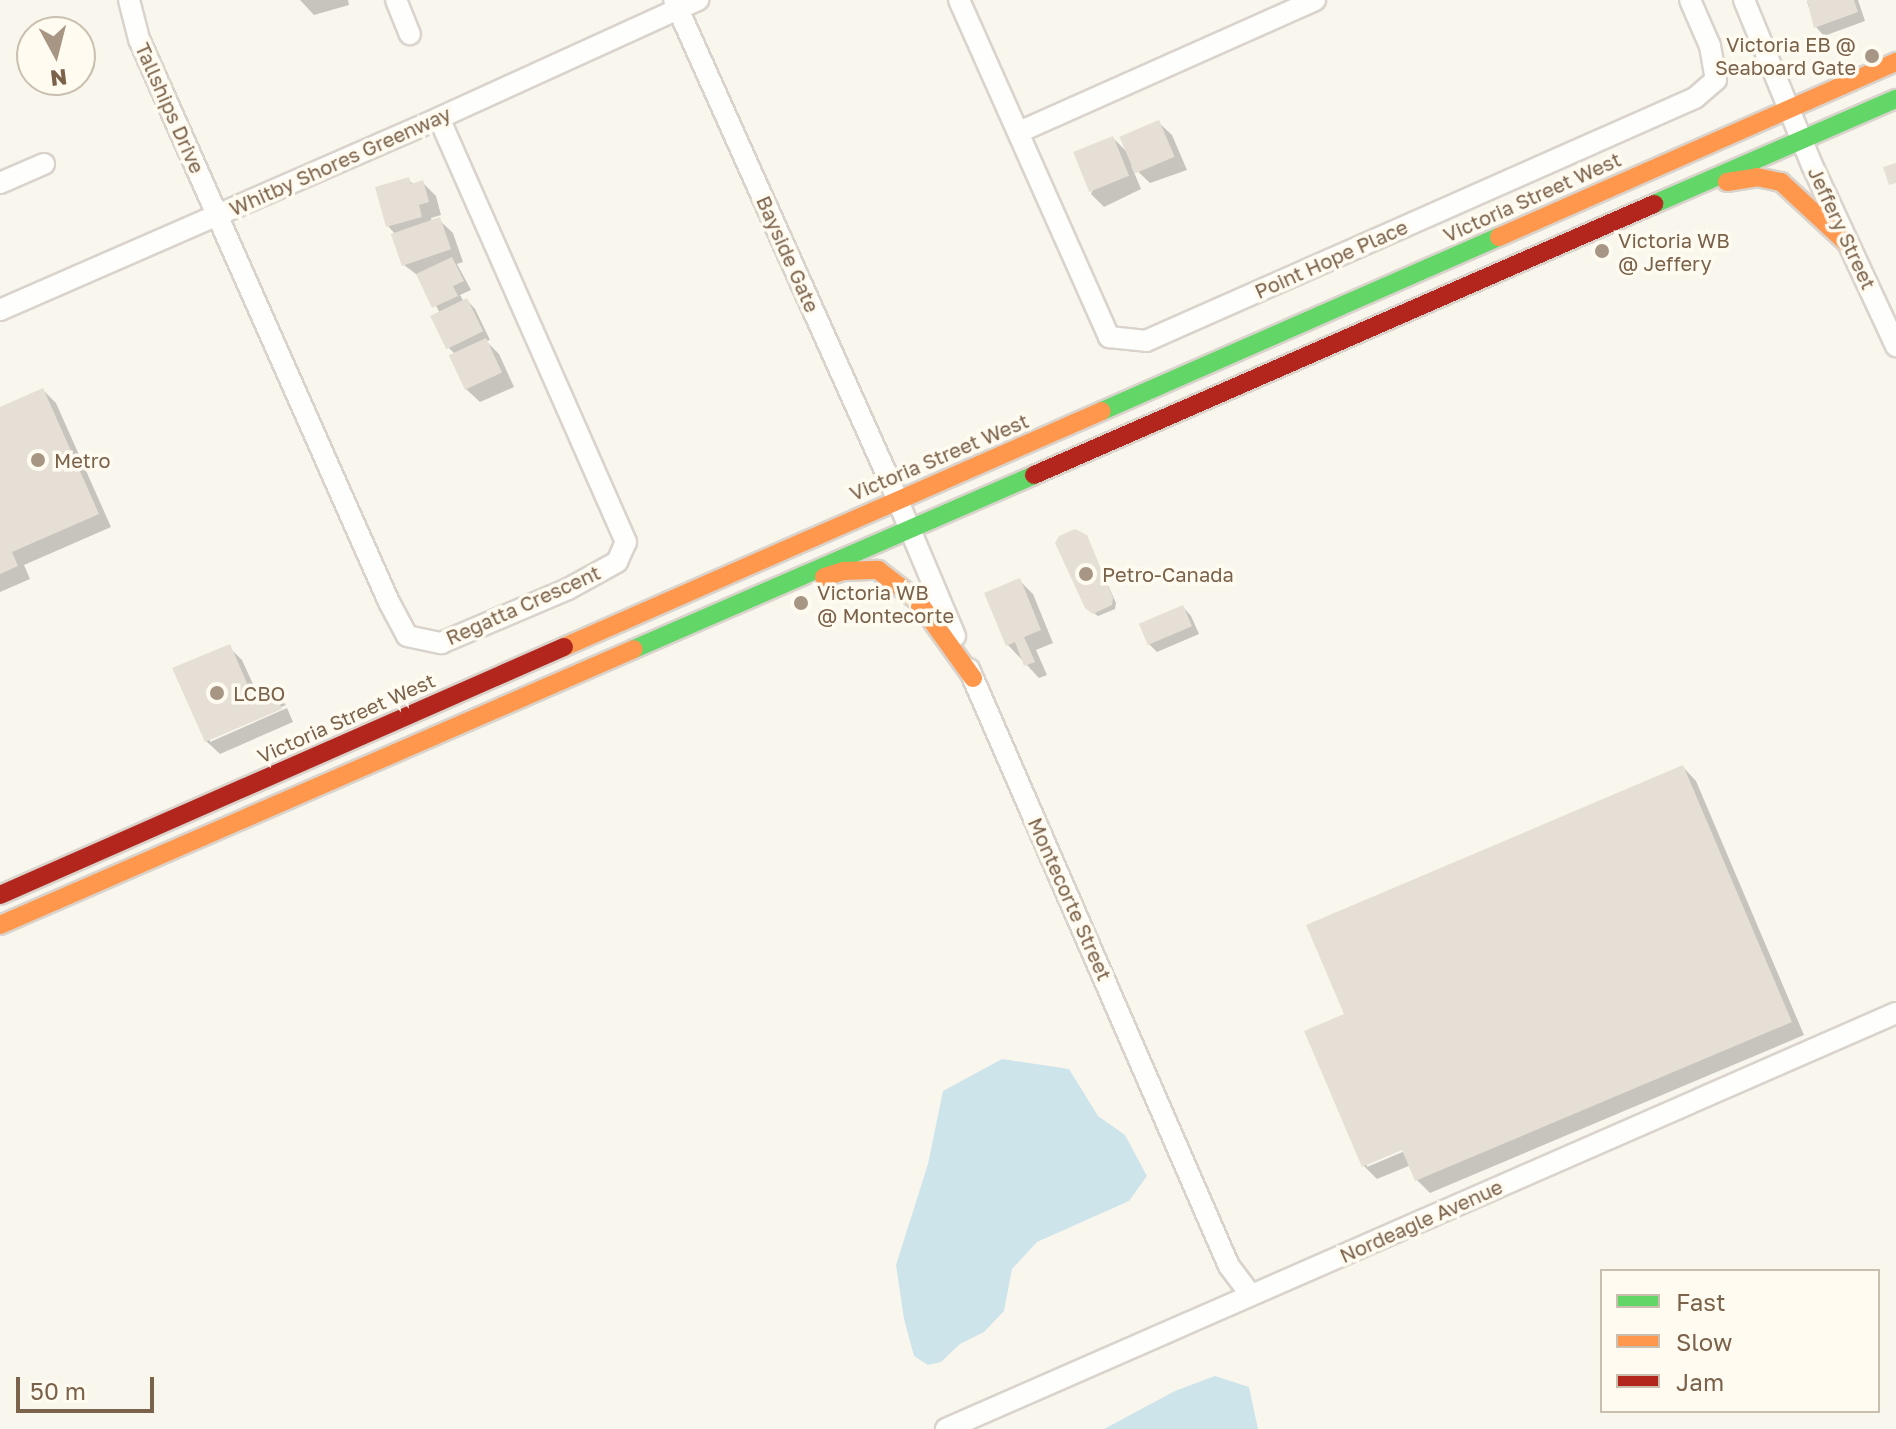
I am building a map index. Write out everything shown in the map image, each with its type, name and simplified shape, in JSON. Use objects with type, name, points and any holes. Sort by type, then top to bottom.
[{"type":"main road","name":"Victoria Street West","points":[[0,895],[1896,62]]},
{"type":"main road","points":[[0,925],[1896,99]]},
{"type":"main road","points":[[1698,187],[1757,177],[1781,182],[1850,246]]},
{"type":"main road","points":[[734,603],[844,571],[878,570],[917,600],[973,678]]},
{"type":"street","name":"Tallships Drive","points":[[129,0],[139,39],[217,215]]},
{"type":"street","points":[[396,0],[410,34]]},
{"type":"street","name":"Whitby Shores Greenway","points":[[0,310],[439,118],[676,4],[698,0]]},
{"type":"street","name":"Point Hope Place","points":[[959,0],[1109,337],[1146,341],[1695,98],[1716,80],[1710,46],[1690,0]]},
{"type":"street","points":[[1019,132],[1315,0]]},
{"type":"street","name":"Jeffery Street","points":[[1744,0],[1896,346]]},
{"type":"street","name":"Bayside Gate","points":[[676,4],[896,500]]},
{"type":"street","name":"Regatta Crescent","points":[[217,215],[407,636],[441,643],[568,589],[617,562],[626,542],[439,118]]},
{"type":"street","points":[[0,183],[44,164]]},
{"type":"street","name":"Montecorte Street","points":[[896,500],[1229,1266],[1251,1295]]},
{"type":"street","name":"Nordeagle Avenue","points":[[946,1429],[1896,1013]]},
{"type":"water","points":[[1002,1059],[1069,1069],[1098,1116],[1125,1135],[1147,1176],[1129,1201],[1037,1242],[1012,1269],[1004,1311],[984,1332],[960,1344],[941,1362],[928,1365],[914,1356],[904,1319],[896,1265],[928,1164],[943,1091]]},
{"type":"water","points":[[1215,1376],[1249,1387],[1258,1429],[1104,1429],[1175,1391]]},
{"type":"building","points":[[1807,0],[1854,0],[1858,12],[1814,28]]},
{"type":"building","points":[[1159,120],[1175,157],[1135,174],[1119,137]]},
{"type":"building","points":[[1113,136],[1129,176],[1089,192],[1073,152]]},
{"type":"building","points":[[1896,163],[1896,183],[1889,185],[1883,167]]},
{"type":"building","points":[[409,177],[411,184],[423,180],[429,202],[419,205],[422,217],[386,227],[375,187]]},
{"type":"building","points":[[440,217],[451,249],[402,266],[391,234]]},
{"type":"building","points":[[452,257],[464,281],[453,286],[458,296],[432,308],[416,274]]},
{"type":"building","points":[[467,298],[483,331],[446,349],[430,316]]},
{"type":"building","points":[[486,338],[502,372],[465,390],[449,355]]},
{"type":"building","name":"Metro","points":[[43,388],[99,514],[12,552],[18,566],[0,574],[0,407]]},
{"type":"building","points":[[1075,529],[1087,535],[1113,598],[1112,605],[1093,614],[1085,608],[1055,543],[1059,536]]},
{"type":"building","points":[[1020,578],[1041,630],[1024,637],[1035,662],[1024,666],[1015,642],[1006,646],[984,593]]},
{"type":"building","points":[[1183,605],[1192,626],[1148,645],[1139,624]]},
{"type":"building","name":"LCBO","points":[[230,644],[253,697],[273,688],[282,709],[205,742],[172,668]]},
{"type":"building","points":[[1683,765],[1792,1022],[1415,1181],[1402,1150],[1362,1167],[1304,1031],[1344,1014],[1306,925]]},
{"type":"traffic: fast","points":[[1654,204],[1896,99]]},
{"type":"traffic: fast","points":[[1102,411],[1499,237]]},
{"type":"traffic: fast","points":[[634,649],[1034,475]]},
{"type":"traffic: slow","points":[[1499,237],[1896,62]]},
{"type":"traffic: slow","points":[[1727,182],[1757,177],[1781,182],[1850,246]]},
{"type":"traffic: slow","points":[[564,647],[1102,411]]},
{"type":"traffic: slow","points":[[824,577],[844,571],[878,570],[917,600],[973,678]]},
{"type":"traffic: slow","points":[[0,925],[634,649]]},
{"type":"traffic: jam","points":[[1034,475],[1654,204]]},
{"type":"traffic: jam","points":[[0,895],[564,647]]},
{"type":"place","name":"Victoria EB @ Seaboard Gate","points":[[1872,56]]},
{"type":"place","name":"Victoria WB @ Jeffery","points":[[1602,251]]},
{"type":"place","name":"Metro","points":[[38,460]]},
{"type":"place","name":"Petro-Canada","points":[[1086,574]]},
{"type":"place","name":"Victoria WB @ Montecorte","points":[[801,603]]},
{"type":"place","name":"LCBO","points":[[217,693]]}]
